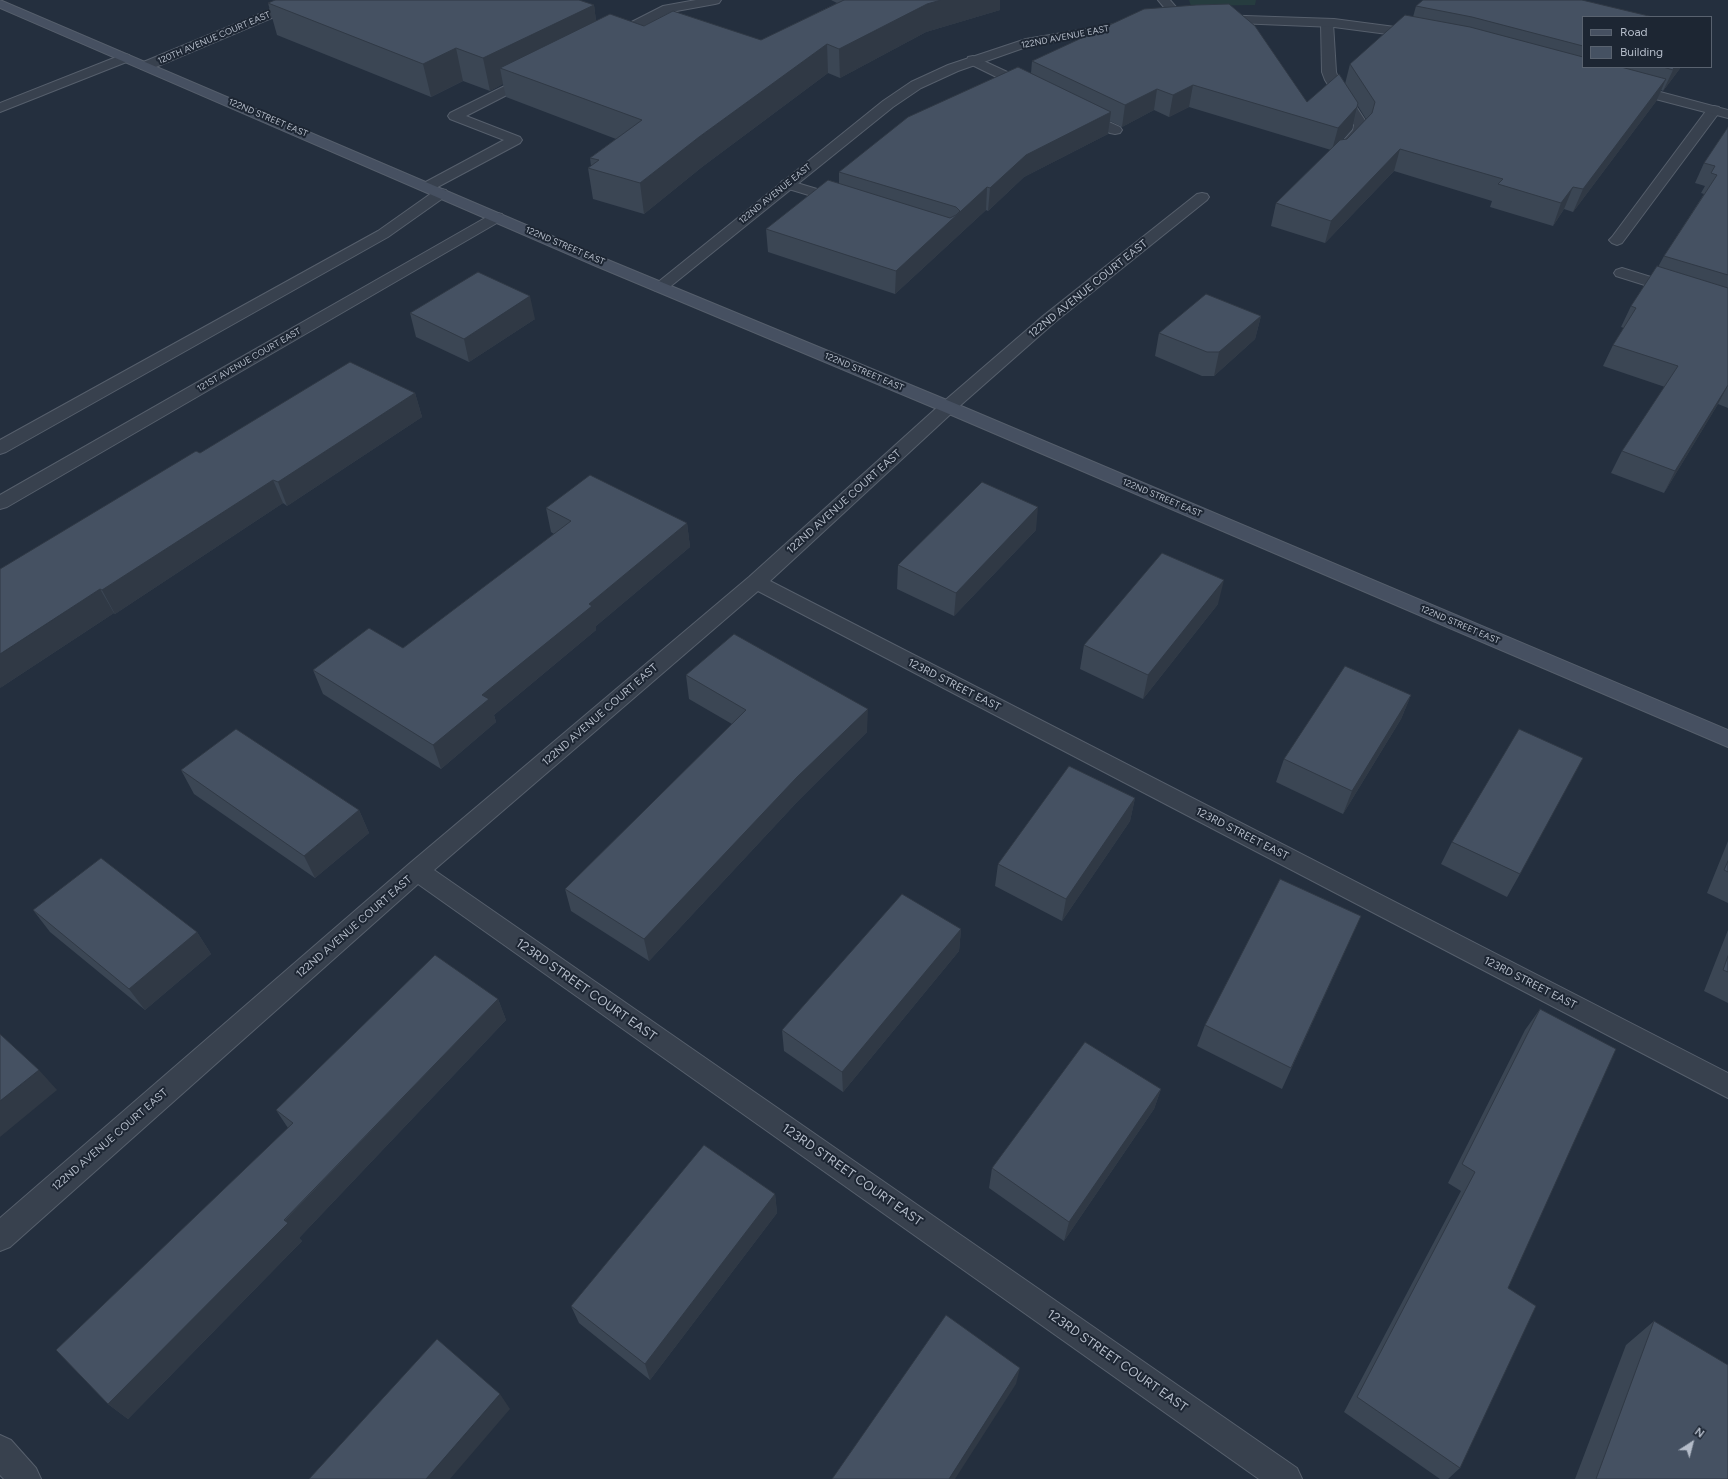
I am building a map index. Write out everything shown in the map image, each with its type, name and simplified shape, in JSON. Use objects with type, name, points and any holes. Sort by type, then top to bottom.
[{"type":"street","name":"120TH AVENUE COURT EAST","points":[[146,66],[303,0]]},
{"type":"street","points":[[603,41],[667,9],[715,0]]},
{"type":"street","points":[[1164,0],[1187,20],[1167,22]]},
{"type":"street","name":"122ND STREET EAST","points":[[0,4],[660,287],[948,407],[1728,739]]},
{"type":"street","points":[[1206,20],[1249,19],[1327,23],[1396,30],[1430,36]]},
{"type":"street","points":[[1327,23],[1329,72],[1332,80],[1361,125],[1360,131],[1335,156]]},
{"type":"street","name":"122ND AVENUE EAST","points":[[660,287],[888,104],[916,85],[973,60],[1030,42],[1139,24]]},
{"type":"street","points":[[0,108],[124,58]]},
{"type":"street","points":[[973,60],[1037,92]]},
{"type":"street","points":[[0,448],[383,234],[434,190],[515,140],[455,116],[540,73]]},
{"type":"street","points":[[1616,84],[1728,114]]},
{"type":"street","points":[[1072,109],[1114,130]]},
{"type":"street","points":[[1617,240],[1714,110]]},
{"type":"street","points":[[787,184],[858,206]]},
{"type":"street","name":"122ND AVENUE COURT EAST","points":[[0,1237],[417,871],[756,582],[948,407],[1050,319],[1202,197]]},
{"type":"street","name":"121ST AVENUE COURT EAST","points":[[0,503],[497,217]]},
{"type":"street","points":[[1622,273],[1728,306]]},
{"type":"street","name":"123RD STREET EAST","points":[[756,582],[1728,1086]]},
{"type":"street","name":"123RD STREET COURT EAST","points":[[417,871],[1286,1479]]},
{"type":"street","points":[[0,1450],[25,1479]]},
{"type":"green space","points":[[1189,0],[1256,0],[1255,5],[1191,6]]},
{"type":"building","points":[[275,0],[579,0],[594,5],[483,58],[456,48],[423,64],[268,3]]},
{"type":"building","points":[[844,0],[941,0],[927,4],[839,49],[827,44],[699,137],[640,183],[588,168],[599,160],[590,158],[642,120],[500,68],[610,14],[644,26],[673,11],[761,40]]},
{"type":"building","points":[[1423,0],[1582,0],[1649,16],[1582,16],[1582,46],[1472,17],[1416,6]]},
{"type":"building","points":[[1229,4],[1255,26],[1307,102],[1339,74],[1358,103],[1357,107],[1338,128],[1193,85],[1173,95],[1157,89],[1125,105],[1032,61],[1144,9]]},
{"type":"building","points":[[1405,15],[1470,27],[1582,57],[1582,68],[1625,68],[1666,79],[1583,189],[1573,187],[1561,203],[1498,184],[1503,179],[1400,149],[1331,221],[1276,203],[1340,140],[1347,139],[1372,113],[1375,102],[1350,64]]},
{"type":"building","points":[[1018,67],[1111,112],[1026,155],[990,188],[987,187],[896,271],[766,229],[828,180],[950,218],[956,215],[960,211],[956,207],[839,172],[908,117]]},
{"type":"building","points":[[1728,127],[1728,275],[1664,256],[1717,175],[1711,173],[1715,166],[1704,163]]},
{"type":"building","points":[[1657,266],[1728,288],[1728,385],[1675,471],[1622,451],[1678,366],[1613,345],[1636,308],[1631,306]]},
{"type":"building","points":[[478,272],[530,296],[464,339],[410,313]]},
{"type":"building","points":[[1206,294],[1261,316],[1219,352],[1207,352],[1159,333]]},
{"type":"building","points":[[350,362],[415,393],[278,482],[273,480],[0,654],[0,569],[196,451],[200,453]]},
{"type":"building","points":[[590,475],[687,523],[589,604],[592,606],[482,695],[489,699],[433,745],[313,670],[369,628],[403,648],[571,521],[546,508]]},
{"type":"building","points":[[982,482],[1038,507],[956,593],[898,565]]},
{"type":"building","points":[[1162,553],[1224,580],[1148,675],[1084,645]]},
{"type":"building","points":[[734,634],[868,709],[797,777],[644,939],[565,889],[746,710],[686,675]]},
{"type":"building","points":[[1345,666],[1411,695],[1352,791],[1284,759]]},
{"type":"building","points":[[236,729],[359,810],[304,856],[181,770]]},
{"type":"building","points":[[1519,729],[1583,758],[1520,874],[1452,842]]},
{"type":"building","points":[[1069,766],[1135,798],[1066,899],[998,864]]},
{"type":"building","points":[[101,858],[197,932],[129,989],[33,910]]},
{"type":"building","points":[[1728,861],[1728,872],[1724,870]]},
{"type":"building","points":[[1280,879],[1361,916],[1291,1068],[1205,1025]]},
{"type":"building","points":[[902,894],[961,929],[842,1072],[782,1030]]},
{"type":"building","points":[[435,955],[498,999],[284,1220],[288,1223],[108,1404],[56,1350],[293,1123],[276,1110]]},
{"type":"building","points":[[1728,956],[1728,972],[1723,970]]},
{"type":"building","points":[[1540,1009],[1616,1049],[1508,1288],[1536,1306],[1460,1468],[1357,1397],[1475,1172],[1462,1164]]},
{"type":"building","points":[[0,1034],[39,1070],[0,1101]]},
{"type":"building","points":[[1085,1042],[1161,1089],[1069,1222],[992,1168]]},
{"type":"building","points":[[704,1145],[775,1194],[645,1364],[571,1306]]},
{"type":"building","points":[[946,1315],[1020,1368],[949,1479],[832,1479]]},
{"type":"building","points":[[1654,1321],[1728,1365],[1728,1479],[1596,1479]]},
{"type":"building","points":[[437,1339],[500,1394],[426,1479],[309,1479]]}]
